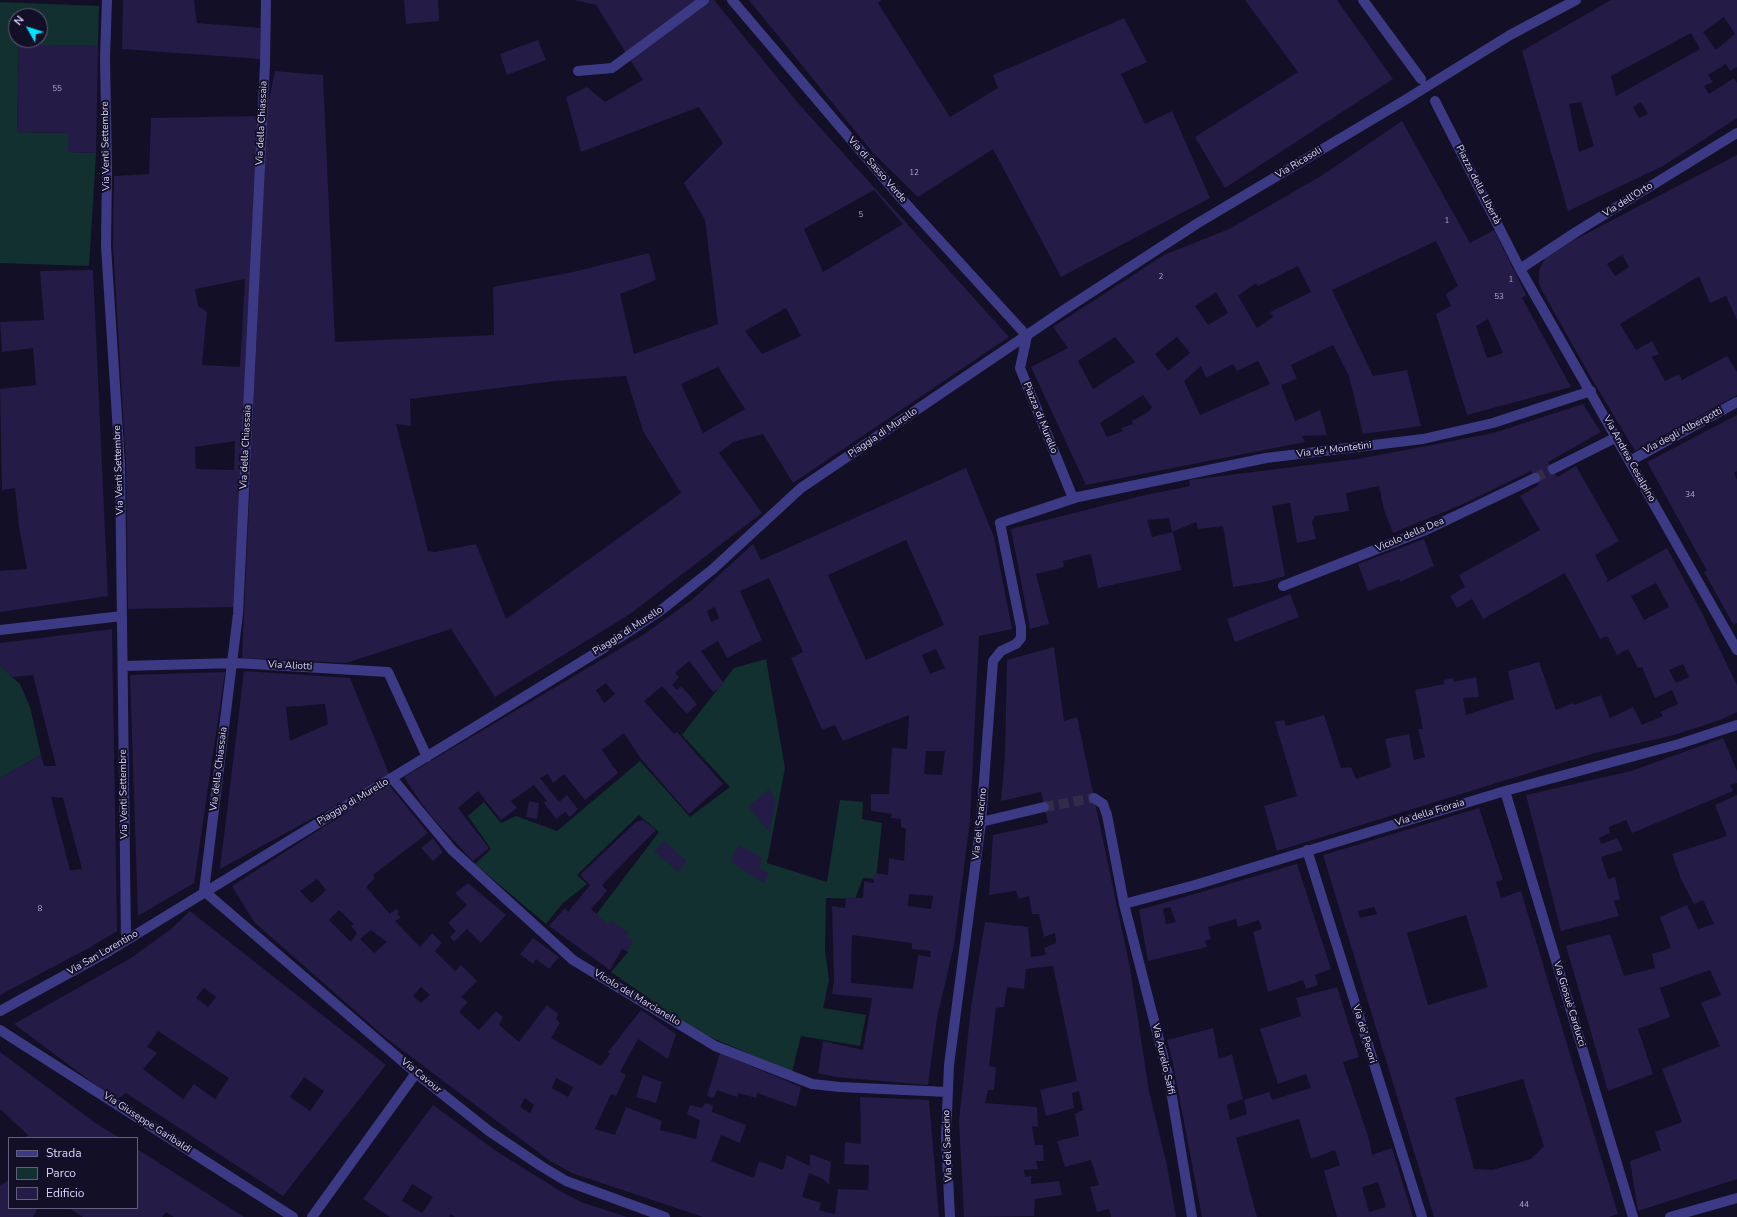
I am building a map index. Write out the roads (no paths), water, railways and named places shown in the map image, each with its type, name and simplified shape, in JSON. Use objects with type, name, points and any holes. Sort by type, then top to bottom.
[{"type":"street","name":"Via Venti Settembre","points":[[107,0],[105,58],[107,169],[106,246],[120,464],[126,940]]},
{"type":"street","name":"Via della Chiassaia","points":[[204,891],[238,614],[266,64],[266,0]]},
{"type":"street","points":[[578,71],[612,68],[704,0]]},
{"type":"street","name":"Via di Sasso Verde","points":[[732,0],[899,196],[1027,336]]},
{"type":"street","points":[[1364,0],[1421,79]]},
{"type":"street","name":"Via Ricasoli","points":[[1027,336],[1064,310],[1198,223],[1405,100],[1510,35],[1576,0]]},
{"type":"street","name":"Piazza della Libertà","points":[[1435,101],[1520,269]]},
{"type":"street","name":"Via dell'Orto","points":[[1520,269],[1576,232],[1737,133]]},
{"type":"street","name":"Via Andrea Cesalpino","points":[[1520,269],[1591,391],[1737,650]]},
{"type":"street","name":"Piazza di Murello","points":[[1027,336],[1020,368],[1073,498]]},
{"type":"street","name":"Piaggia di Murello","points":[[204,891],[392,778],[660,611],[713,569],[801,488],[1027,336]]},
{"type":"street","name":"Via de' Montetini","points":[[1073,498],[1266,458],[1423,439],[1493,423],[1591,391]]},
{"type":"street","name":"Via degli Albergotti","points":[[1630,461],[1737,402]]},
{"type":"street","points":[[1553,469],[1617,437]]},
{"type":"street","name":"Vicolo della Dea","points":[[1283,586],[1428,529],[1535,478]]},
{"type":"street","name":"Via del Saracino","points":[[950,1217],[946,1138],[947,1092],[954,1022],[981,822],[993,661],[1001,651],[1016,644],[1021,638],[1021,627],[1000,523],[1073,498]]},
{"type":"street","points":[[0,630],[122,616]]},
{"type":"street","name":"Via Aliotti","points":[[122,666],[232,663],[388,672],[426,757]]},
{"type":"street","name":"Via della Fioraia","points":[[1124,904],[1195,885],[1505,791],[1679,744],[1737,725]]},
{"type":"street","name":"Vicolo del Marcianello","points":[[392,778],[452,850],[573,960],[716,1046],[812,1084],[840,1087],[947,1092]]},
{"type":"street","name":"Via Giosuè Carducci","points":[[1505,791],[1632,1217]]},
{"type":"street","name":"Via Aurelio Saffi","points":[[1094,798],[1103,804],[1107,815],[1124,904],[1169,1080],[1192,1217]]},
{"type":"street","points":[[981,822],[1044,807]]},
{"type":"street","name":"Via de' Pecori","points":[[1307,850],[1422,1217]]},
{"type":"street","name":"Via San Lorentino","points":[[0,1011],[126,940],[204,891]]},
{"type":"street","name":"Via Cavour","points":[[204,891],[416,1073],[489,1130],[541,1166],[566,1181],[665,1217]]},
{"type":"street","name":"Via Giuseppe Garibaldi","points":[[0,1030],[293,1217]]},
{"type":"street","points":[[312,1217],[416,1073]]},
{"type":"street","points":[[1670,1217],[1704,1213],[1737,1198]]},
{"type":"tunnel","points":[[1535,478],[1553,469]]},
{"type":"tunnel","points":[[1044,807],[1094,798]]}]
